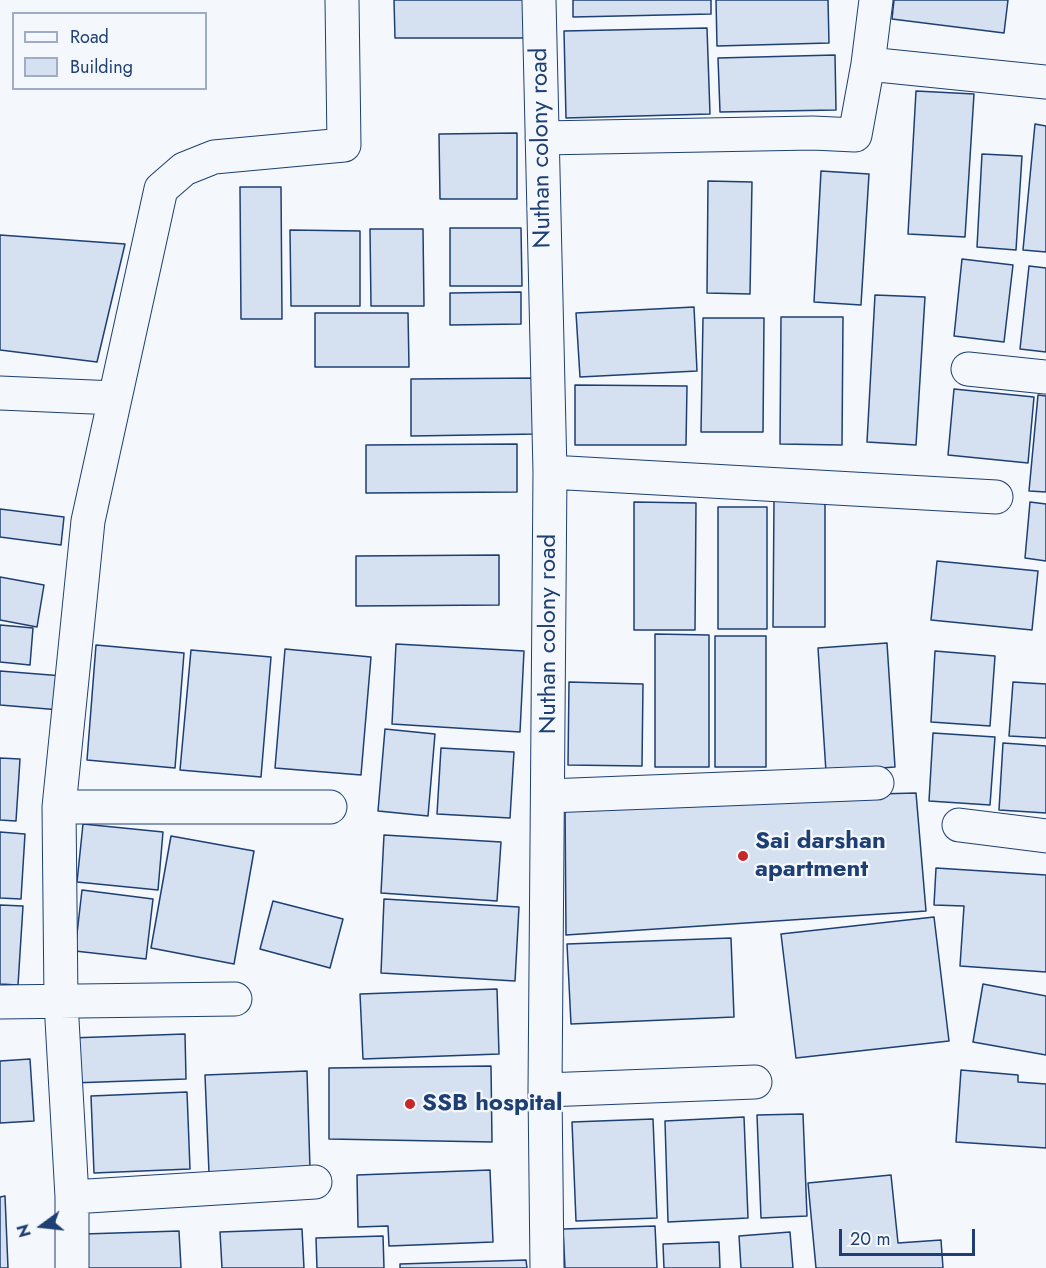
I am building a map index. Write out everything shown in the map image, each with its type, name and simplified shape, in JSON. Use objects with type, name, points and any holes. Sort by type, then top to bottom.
[{"type":"street","points":[[72,1268],[72,1197],[61,1002],[59,807],[88,520],[161,189],[184,169],[214,157],[344,145],[342,0]]},
{"type":"street","name":"Nuthan colony road","points":[[539,0],[550,472],[547,1268]]},
{"type":"street","points":[[543,138],[813,133],[855,135],[868,64],[876,0]]},
{"type":"street","points":[[868,64],[1046,82]]},
{"type":"street","points":[[968,369],[1046,377]]},
{"type":"street","points":[[0,393],[115,398]]},
{"type":"street","points":[[550,472],[996,497]]},
{"type":"street","points":[[548,796],[877,783]]},
{"type":"street","points":[[59,807],[330,807]]},
{"type":"street","points":[[959,825],[1046,836]]},
{"type":"street","points":[[0,1002],[235,999]]},
{"type":"street","points":[[546,1090],[755,1082]]},
{"type":"street","points":[[72,1197],[315,1182]]},
{"type":"building","points":[[394,0],[537,0],[537,38],[395,38]]},
{"type":"building","points":[[573,0],[711,0],[711,14],[573,17]]},
{"type":"building","points":[[716,0],[828,0],[829,43],[717,46]]},
{"type":"building","points":[[894,0],[1008,0],[1004,33],[892,19]]},
{"type":"building","points":[[707,28],[710,114],[566,118],[564,31]]},
{"type":"building","points":[[835,55],[836,110],[720,112],[718,58]]},
{"type":"building","points":[[916,91],[974,94],[965,237],[908,234]]},
{"type":"building","points":[[1035,124],[1046,126],[1046,252],[1023,250]]},
{"type":"building","points":[[517,133],[517,199],[440,199],[439,134]]},
{"type":"building","points":[[982,154],[1022,156],[1016,250],[977,247]]},
{"type":"building","points":[[821,171],[869,174],[861,305],[814,302]]},
{"type":"building","points":[[708,181],[752,182],[750,294],[707,293]]},
{"type":"building","points":[[240,187],[281,187],[282,319],[241,319]]},
{"type":"building","points":[[450,228],[521,228],[522,286],[450,286]]},
{"type":"building","points":[[370,229],[423,229],[424,306],[371,306]]},
{"type":"building","points":[[290,230],[360,231],[360,306],[291,306]]},
{"type":"building","points":[[0,235],[125,244],[97,362],[0,350]]},
{"type":"building","points":[[962,259],[1013,265],[1004,342],[954,336]]},
{"type":"building","points":[[1029,266],[1046,268],[1046,352],[1020,349]]},
{"type":"building","points":[[521,292],[521,324],[450,325],[450,293]]},
{"type":"building","points":[[875,295],[925,297],[916,445],[867,442]]},
{"type":"building","points":[[694,307],[697,371],[580,377],[576,313]]},
{"type":"building","points":[[315,313],[408,313],[409,367],[315,367]]},
{"type":"building","points":[[781,317],[843,317],[842,445],[780,444]]},
{"type":"building","points":[[703,318],[764,318],[763,432],[701,432]]},
{"type":"building","points":[[538,378],[538,434],[411,436],[411,379]]},
{"type":"building","points":[[575,385],[687,386],[686,445],[575,445]]},
{"type":"building","points":[[954,389],[1034,397],[1028,463],[948,455]]},
{"type":"building","points":[[1038,395],[1046,396],[1046,492],[1029,491]]},
{"type":"building","points":[[517,444],[517,492],[366,493],[366,445]]},
{"type":"building","points":[[774,500],[825,500],[825,627],[773,627]]},
{"type":"building","points":[[634,502],[696,503],[695,630],[634,630]]},
{"type":"building","points":[[1030,502],[1046,504],[1046,561],[1025,558]]},
{"type":"building","points":[[718,507],[767,507],[767,629],[718,629]]},
{"type":"building","points":[[0,509],[64,517],[61,545],[0,537]]},
{"type":"building","points":[[499,555],[499,605],[356,606],[356,556]]},
{"type":"building","points":[[937,561],[1038,571],[1032,630],[931,620]]},
{"type":"building","points":[[0,577],[44,585],[37,627],[0,620]]},
{"type":"building","points":[[0,625],[33,628],[30,665],[0,662]]},
{"type":"building","points":[[655,634],[709,635],[709,767],[655,767]]},
{"type":"building","points":[[715,636],[766,636],[766,767],[715,767]]},
{"type":"building","points":[[887,643],[895,767],[826,772],[818,648]]},
{"type":"building","points":[[396,644],[524,651],[520,732],[392,724]]},
{"type":"building","points":[[96,645],[184,653],[175,768],[87,760]]},
{"type":"building","points":[[285,649],[371,657],[361,775],[275,768]]},
{"type":"building","points":[[191,650],[271,657],[261,777],[180,770]]},
{"type":"building","points":[[935,651],[995,656],[990,726],[931,722]]},
{"type":"building","points":[[0,671],[63,676],[60,710],[0,705]]},
{"type":"building","points":[[569,682],[643,684],[642,766],[568,765]]},
{"type":"building","points":[[1013,682],[1046,684],[1046,738],[1009,736]]},
{"type":"building","points":[[385,729],[435,734],[428,816],[378,811]]},
{"type":"building","points":[[933,733],[995,737],[990,805],[929,801]]},
{"type":"building","points":[[1003,743],[1046,746],[1046,813],[999,810]]},
{"type":"building","points":[[441,748],[514,752],[510,818],[437,814]]},
{"type":"building","points":[[0,758],[20,759],[16,821],[0,820]]},
{"type":"building","name":"Sai darshan apartment","points":[[916,793],[926,911],[566,935],[565,802]]},
{"type":"building","points":[[83,824],[163,832],[158,890],[77,882]]},
{"type":"building","points":[[0,832],[25,834],[21,899],[0,898]]},
{"type":"building","points":[[384,835],[501,842],[497,901],[381,893]]},
{"type":"building","points":[[171,836],[254,851],[234,964],[151,948]]},
{"type":"building","points":[[936,868],[1046,875],[1046,972],[960,966],[964,906],[934,905]]},
{"type":"building","points":[[82,890],[153,899],[146,959],[75,951]]},
{"type":"building","points":[[384,899],[519,907],[515,981],[381,973]]},
{"type":"building","points":[[273,901],[343,919],[330,968],[260,949]]},
{"type":"building","points":[[0,905],[23,906],[18,985],[0,984]]},
{"type":"building","points":[[934,917],[949,1041],[796,1058],[781,934]]},
{"type":"building","points":[[731,938],[734,1017],[571,1024],[567,944]]},
{"type":"building","points":[[983,984],[1046,996],[1046,1055],[973,1042]]},
{"type":"building","points":[[497,989],[499,1054],[363,1059],[360,994]]},
{"type":"building","points":[[185,1034],[186,1079],[72,1083],[70,1038]]},
{"type":"building","points":[[30,1059],[34,1121],[0,1123],[0,1061]]},
{"type":"building","name":"SSB hospital","points":[[491,1066],[492,1142],[329,1139],[329,1068]]},
{"type":"building","points":[[961,1070],[1018,1075],[1018,1082],[1046,1084],[1046,1148],[956,1142]]},
{"type":"building","points":[[307,1071],[310,1169],[209,1173],[205,1075]]},
{"type":"building","points":[[187,1092],[190,1169],[94,1173],[91,1096]]},
{"type":"building","points":[[803,1114],[807,1216],[761,1218],[757,1115]]},
{"type":"building","points":[[744,1117],[748,1218],[668,1222],[665,1121]]},
{"type":"building","points":[[653,1119],[657,1218],[576,1221],[572,1122]]},
{"type":"building","points":[[490,1170],[493,1242],[389,1246],[388,1226],[358,1227],[357,1175]]},
{"type":"building","points":[[891,1175],[898,1243],[941,1240],[943,1268],[816,1268],[808,1183]]},
{"type":"building","points":[[5,1196],[8,1268],[0,1268],[0,1197]]},
{"type":"building","points":[[655,1226],[657,1268],[565,1268],[563,1229]]},
{"type":"building","points":[[302,1229],[304,1268],[222,1268],[220,1232]]},
{"type":"building","points":[[179,1231],[181,1268],[86,1268],[84,1234]]},
{"type":"building","points":[[790,1232],[793,1268],[741,1268],[739,1236]]},
{"type":"building","points":[[383,1236],[384,1268],[317,1268],[316,1238]]},
{"type":"building","points":[[719,1242],[720,1268],[664,1268],[663,1244]]},
{"type":"building","points":[[526,1260],[527,1268],[400,1268],[400,1264]]},
{"type":"place","name":"Sai darshan apartment","points":[[743,856]]},
{"type":"place","name":"SSB hospital","points":[[410,1104]]}]
